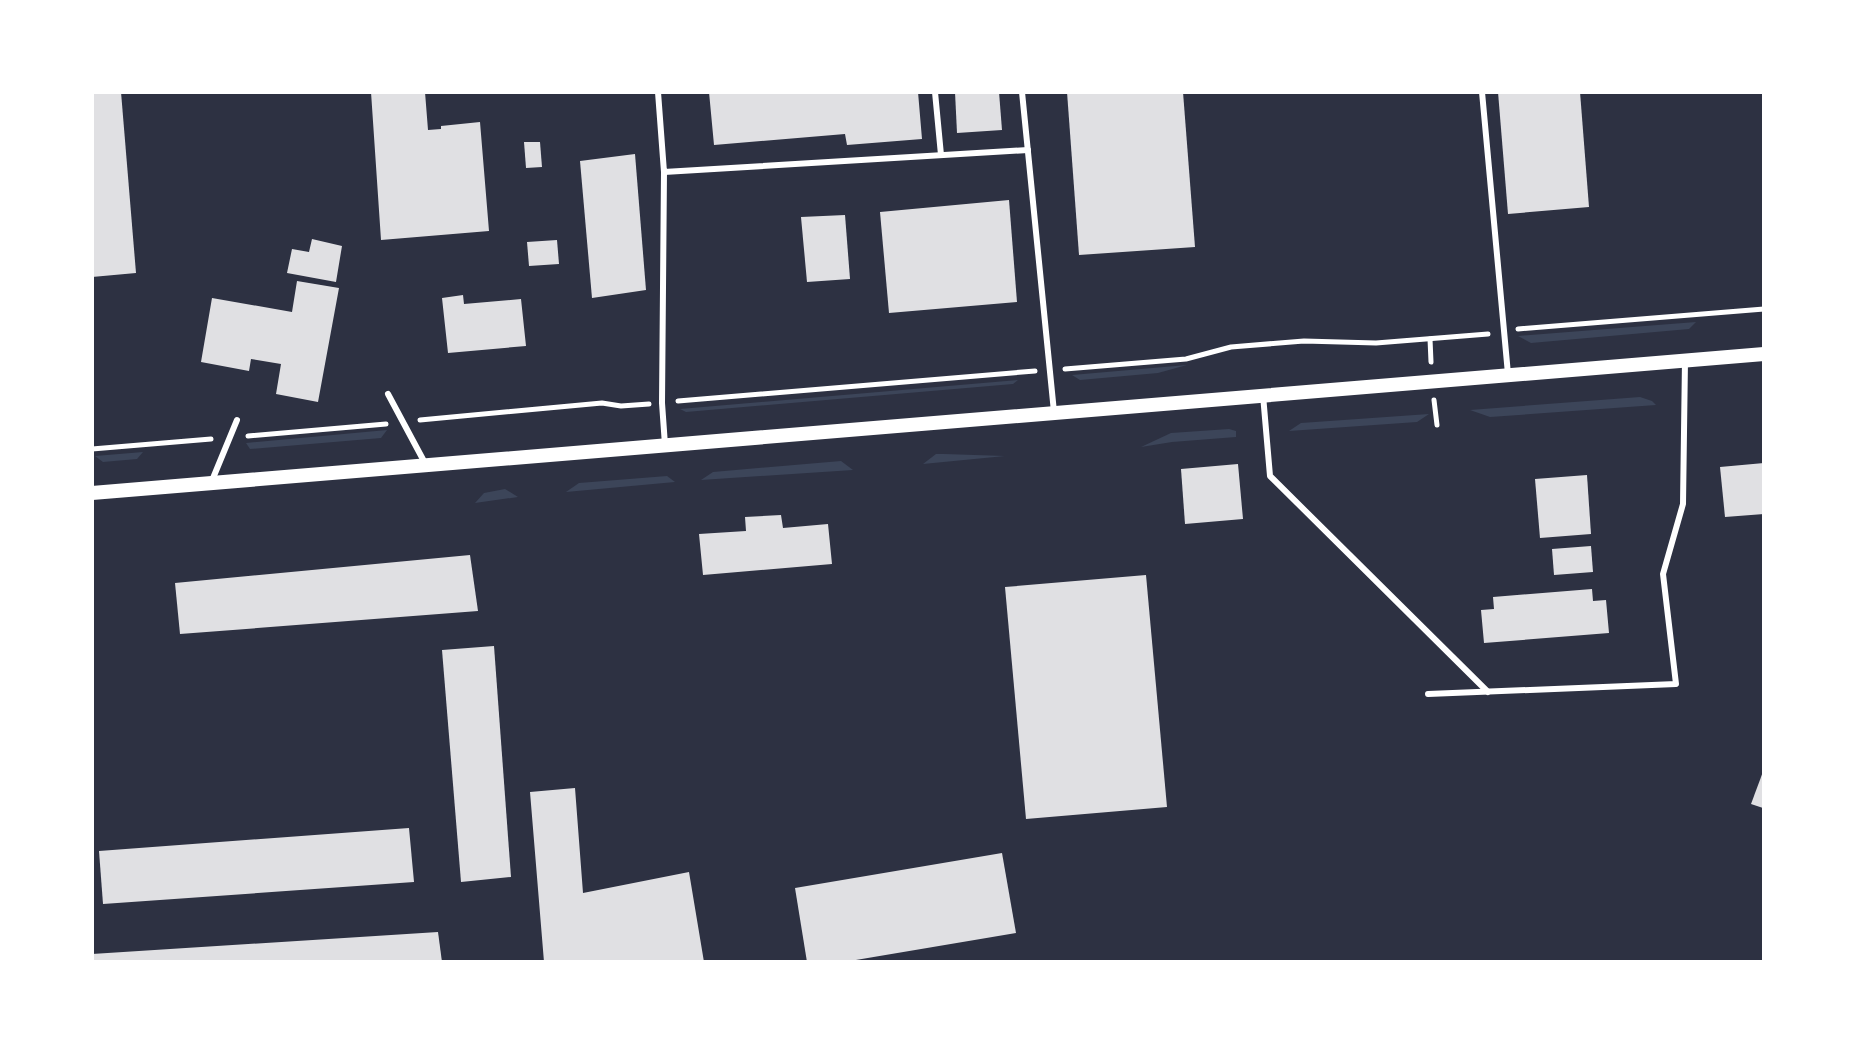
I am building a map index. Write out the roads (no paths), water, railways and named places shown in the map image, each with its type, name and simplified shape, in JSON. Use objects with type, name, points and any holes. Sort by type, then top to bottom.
[{"type":"street","points":[[92,493],[1764,354]]},
{"type":"lane","points":[[658,92],[664,172],[662,403],[665,445]]},
{"type":"lane","points":[[935,92],[941,155]]},
{"type":"lane","points":[[1022,92],[1054,412]]},
{"type":"lane","points":[[1482,92],[1508,374]]},
{"type":"lane","points":[[664,172],[1028,150]]},
{"type":"lane","points":[[1428,694],[1676,684],[1663,574],[1683,504],[1685,360]]},
{"type":"lane","points":[[388,394],[426,465]]},
{"type":"lane","points":[[1263,395],[1270,476],[1488,692]]},
{"type":"lane","points":[[211,483],[237,420]]}]
